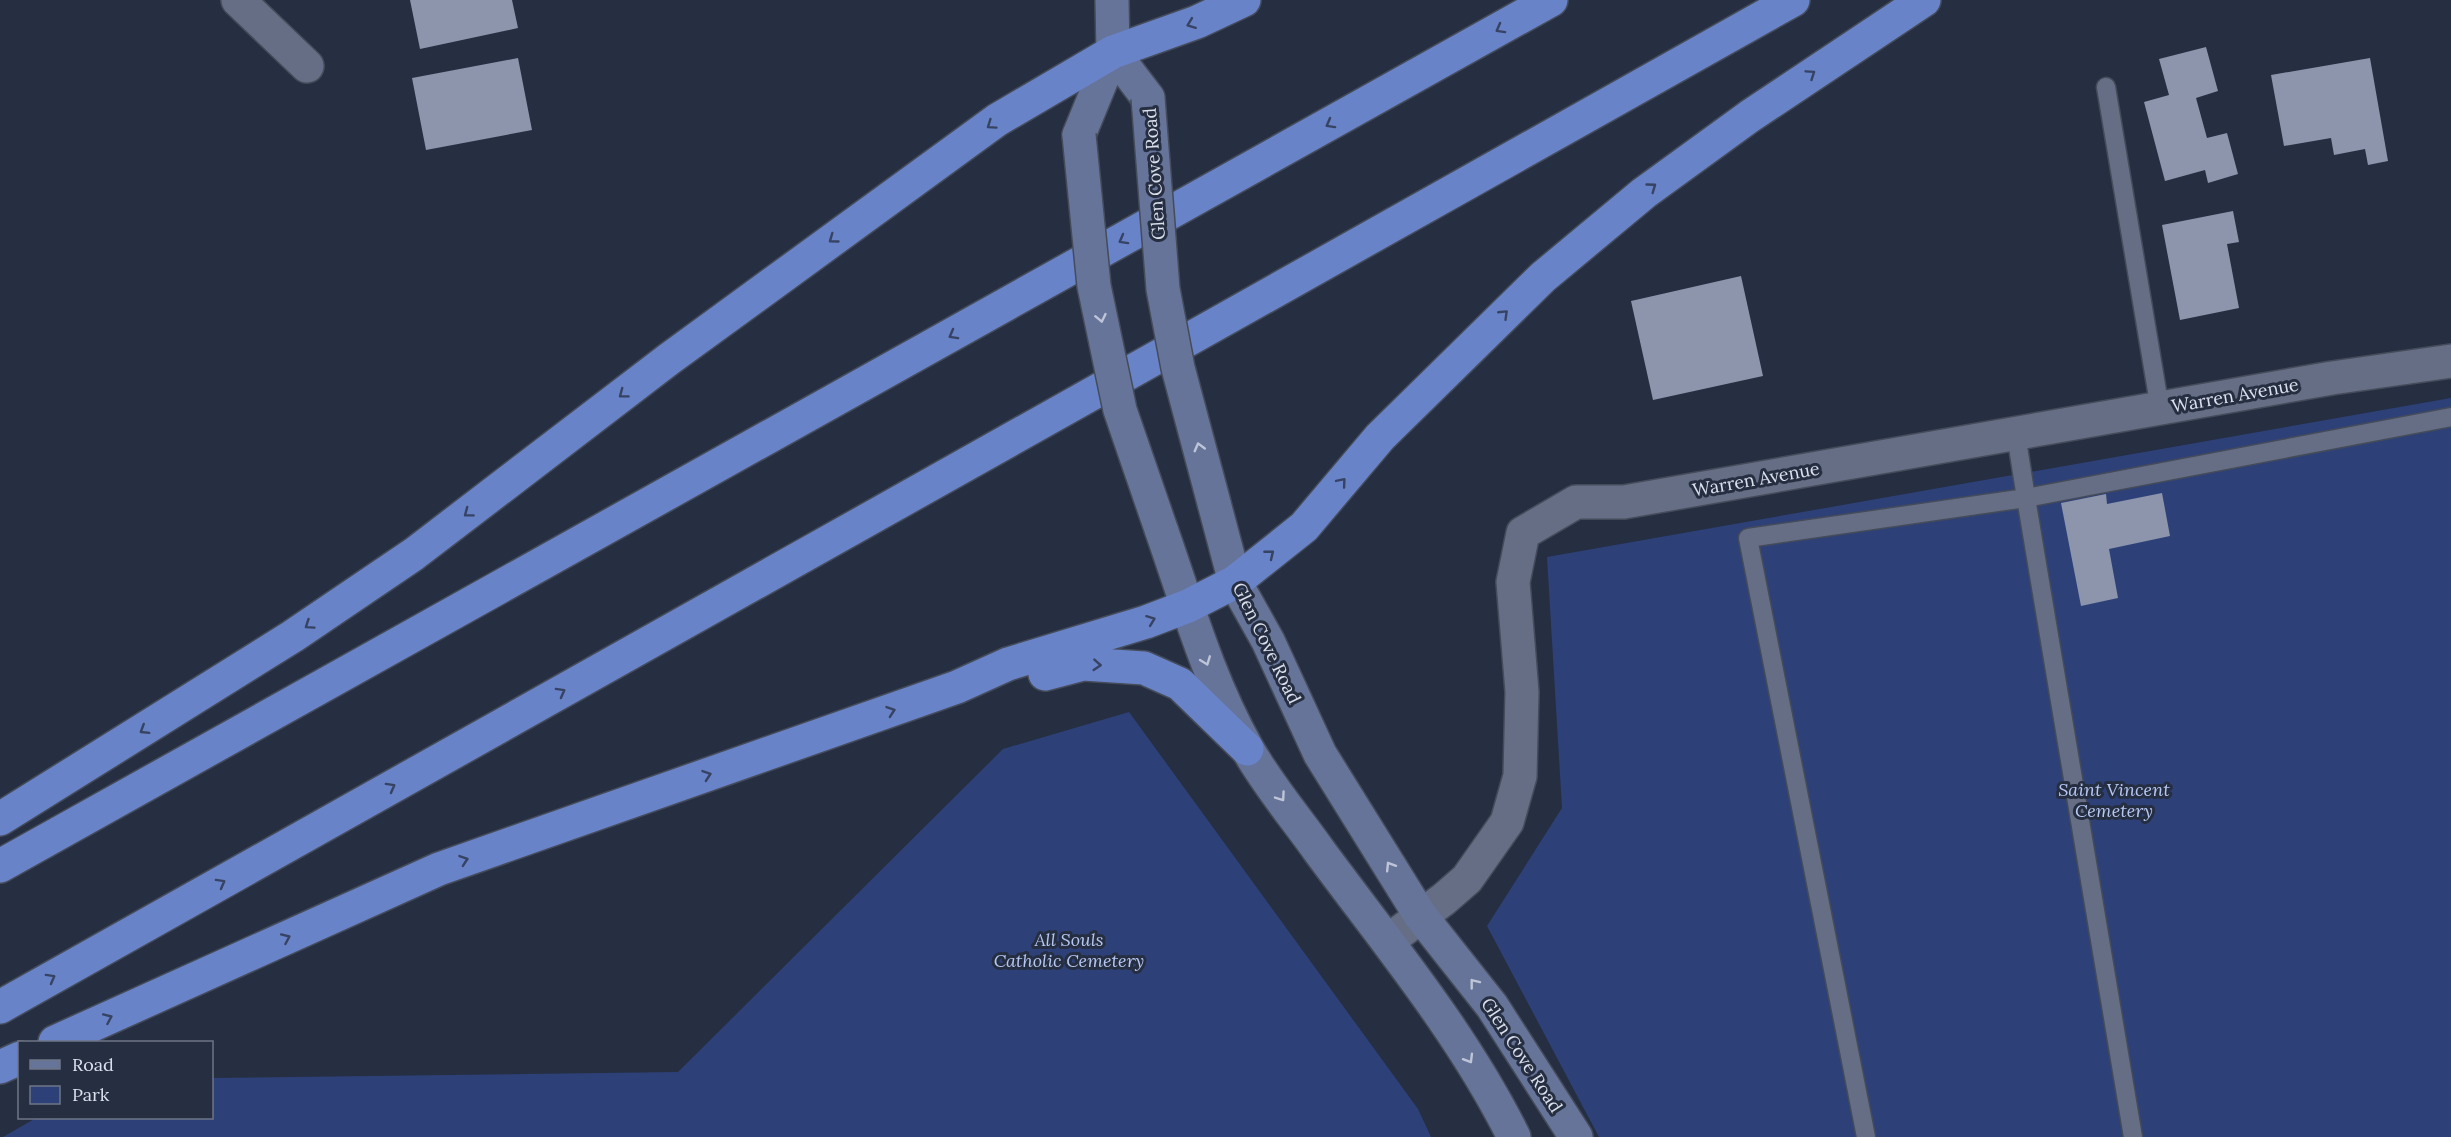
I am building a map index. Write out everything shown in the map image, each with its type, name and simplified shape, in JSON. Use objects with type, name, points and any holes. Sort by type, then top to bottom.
[{"type":"highway","points":[[0,819],[292,636],[414,554],[669,359],[997,120],[1113,52],[1197,22],[1244,0]]},
{"type":"highway","points":[[0,866],[1551,0]]},
{"type":"highway","points":[[0,1007],[1794,0]]},
{"type":"highway","points":[[57,1041],[440,868],[957,687],[1008,664],[1146,622],[1188,606],[1235,582],[1304,527],[1380,437],[1543,277],[1644,193],[1701,151],[1827,63],[1924,0]]},
{"type":"highway","points":[[957,687],[1014,682],[1083,664],[1144,668],[1180,684],[1247,749]]},
{"type":"highway","points":[[0,1067],[18,1059]]},
{"type":"main road","points":[[1112,0],[1113,52],[1079,135],[1094,286],[1118,399],[1206,664],[1247,749],[1303,829],[1388,941],[1465,1052],[1514,1137]]},
{"type":"main road","name":"Glen Cove Road","points":[[1113,52],[1148,98],[1163,289],[1178,368],[1235,582],[1268,641],[1320,754],[1420,915],[1492,1006],[1576,1137]]},
{"type":"street","points":[[238,0],[307,66]]},
{"type":"street","name":"Warren Avenue","points":[[1388,941],[1420,915],[1444,900],[1467,879],[1506,822],[1520,776],[1522,692],[1513,582],[1523,533],[1576,502],[1624,502],[2332,378],[2451,361]]},
{"type":"lane","points":[[2106,87],[2160,409]]},
{"type":"lane","points":[[1866,1137],[1748,538],[2025,498],[2451,417]]},
{"type":"lane","points":[[2016,434],[2133,1137]]},
{"type":"green space","name":"Saint Vincent Cemetery","points":[[2451,398],[2451,1137],[1599,1137],[1487,926],[1562,808],[1547,557]]},
{"type":"green space","name":"All Souls Catholic Cemetery","points":[[1129,712],[1418,1109],[1431,1137],[3,1137],[34,1119],[213,1119],[213,1078],[678,1072],[1003,749]]},
{"type":"building","points":[[410,0],[512,0],[518,28],[420,49]]},
{"type":"building","points":[[2206,47],[2218,91],[2196,98],[2207,138],[2227,133],[2238,174],[2208,183],[2205,170],[2165,181],[2144,102],[2169,95],[2159,59]]},
{"type":"building","points":[[518,58],[532,130],[426,150],[412,78]]},
{"type":"building","points":[[2370,58],[2388,161],[2368,165],[2365,149],[2334,155],[2331,138],[2284,146],[2271,75]]},
{"type":"building","points":[[2233,211],[2239,242],[2227,244],[2239,308],[2180,320],[2162,225]]},
{"type":"building","points":[[1741,276],[1763,376],[1653,400],[1631,301]]},
{"type":"building","points":[[2162,493],[2170,536],[2109,549],[2118,598],[2081,606],[2061,503],[2106,494],[2107,504]]}]
